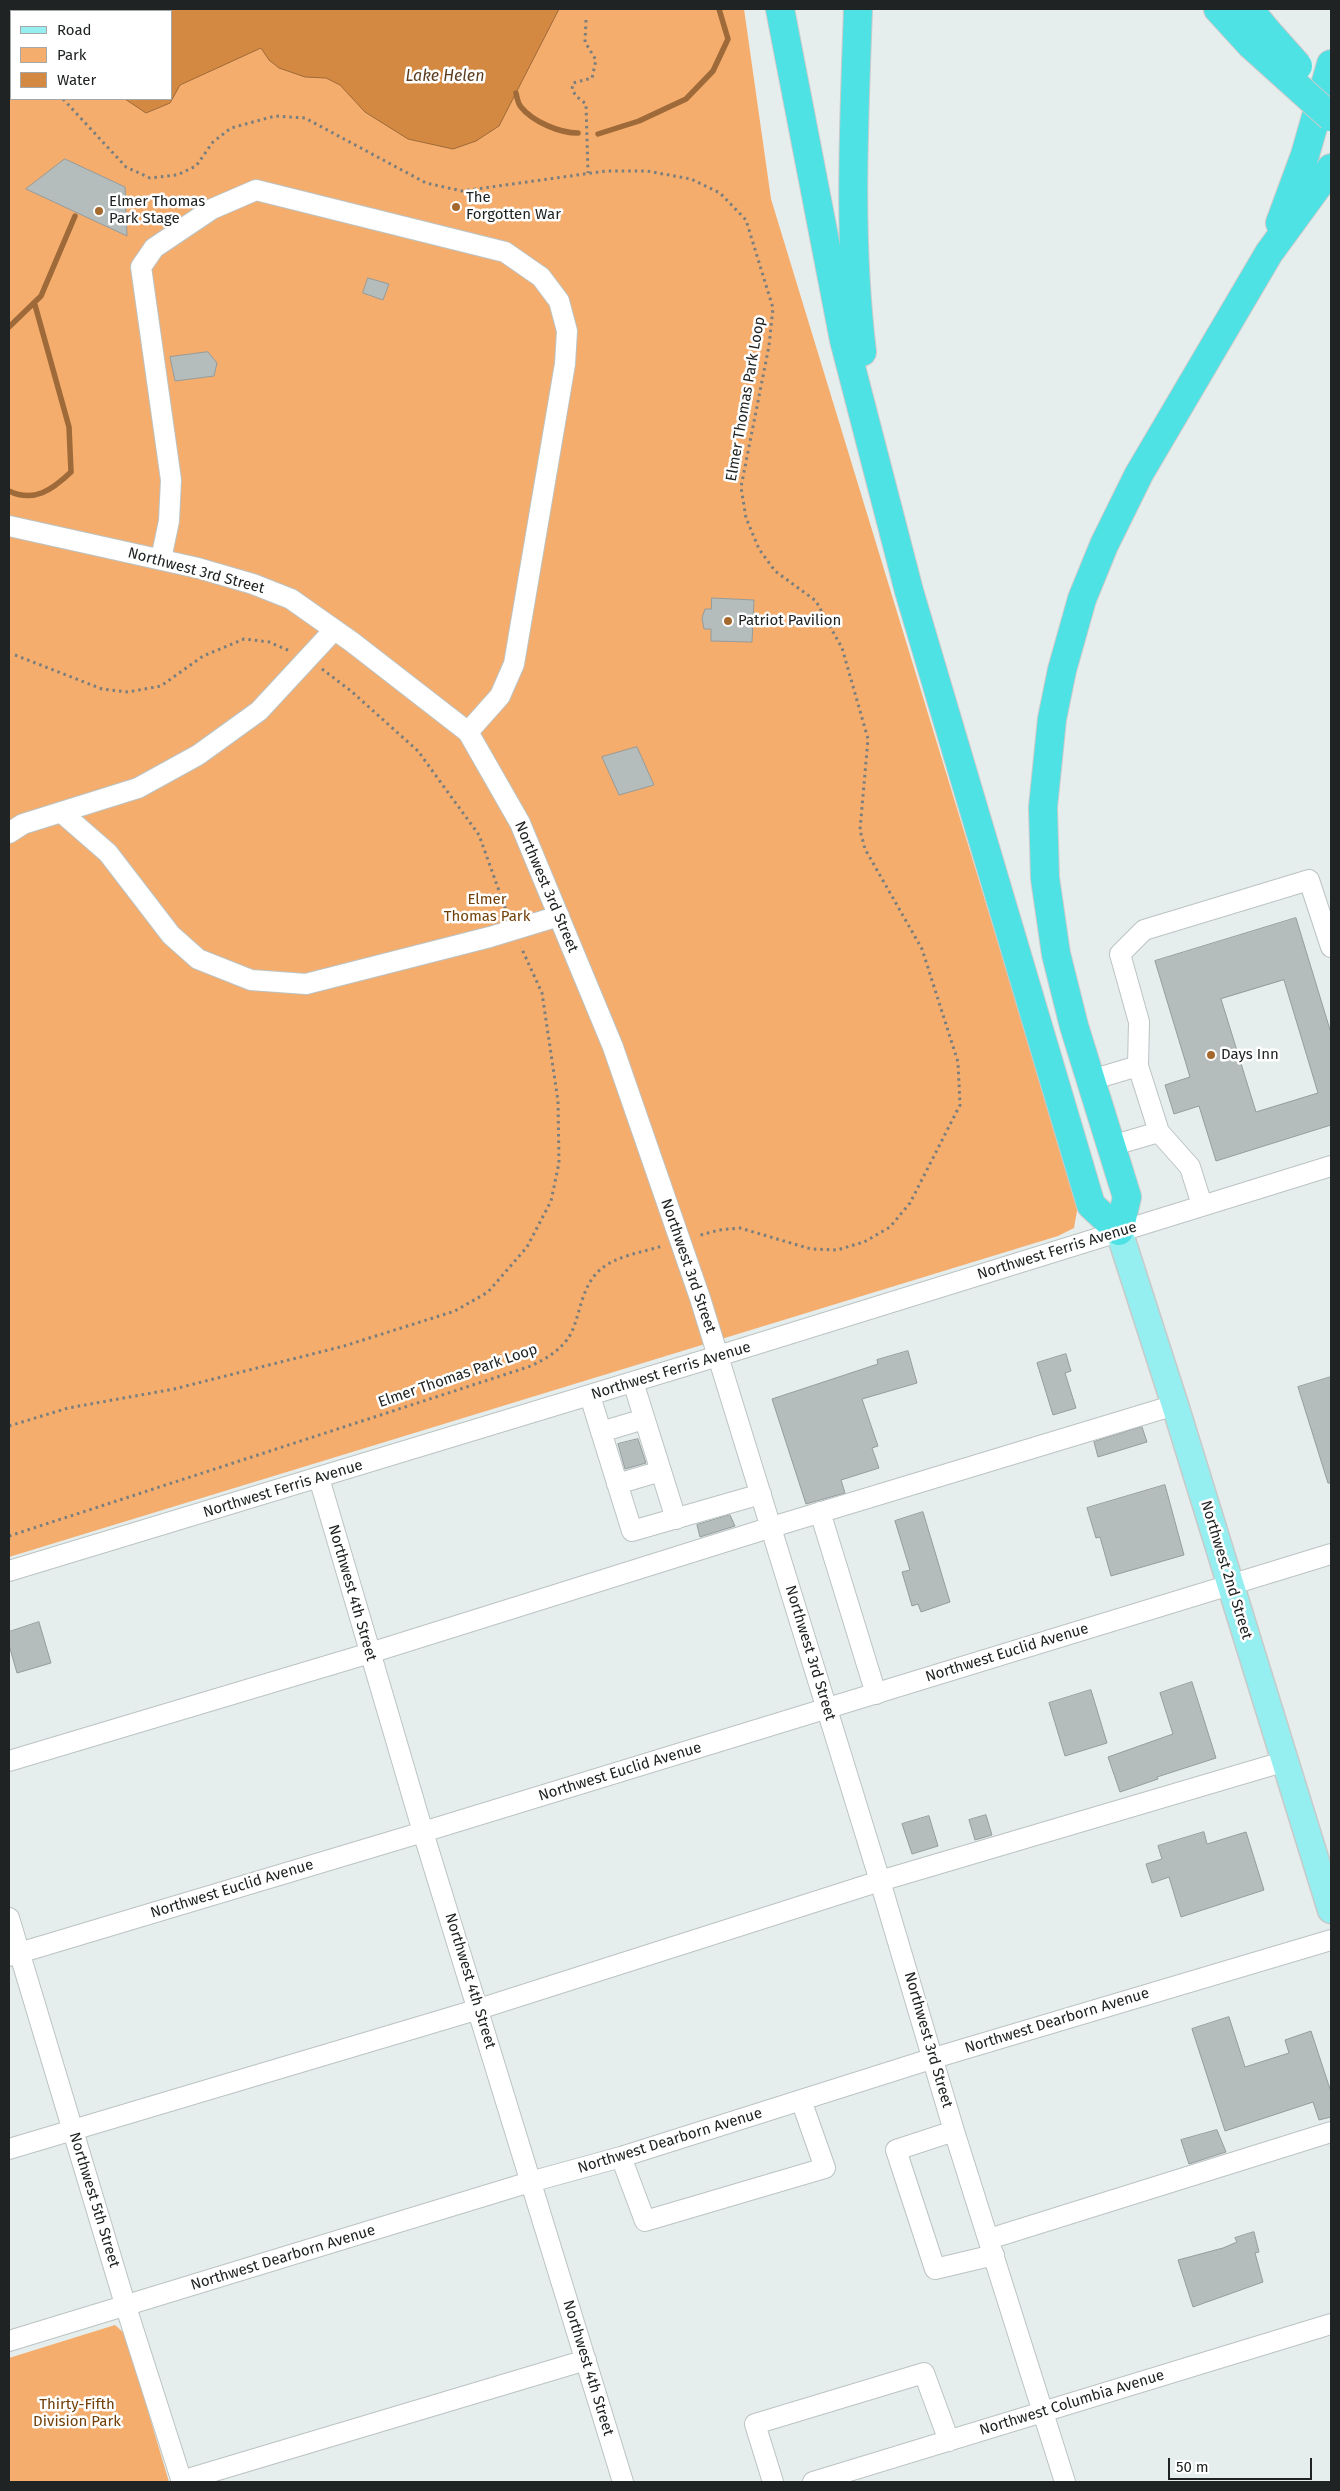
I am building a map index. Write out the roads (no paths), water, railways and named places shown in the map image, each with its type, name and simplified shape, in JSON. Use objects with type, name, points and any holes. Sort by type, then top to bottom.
[{"type":"highway","points":[[780,9],[844,340],[909,591],[1091,1205],[1119,1231],[1128,1197],[1074,1026],[1056,954],[1045,878],[1043,807],[1052,719],[1060,680],[1082,599],[1104,545],[1139,474],[1269,253],[1331,168]]},
{"type":"highway","points":[[858,9],[853,168],[854,238],[860,337],[874,453]]},
{"type":"highway","points":[[1218,9],[1258,37],[1331,104]]},
{"type":"highway","points":[[1249,9],[1258,37],[1331,117]]},
{"type":"highway","points":[[1269,253],[1305,155],[1331,64]]},
{"type":"main road","name":"Northwest 2nd Street","points":[[1119,1231],[1175,1405],[1331,1910]]},
{"type":"street","points":[[161,559],[169,521],[171,480],[141,267],[154,248],[212,210],[256,190],[505,252],[541,277],[559,301],[567,331],[565,364],[514,664],[500,696],[468,732]]},
{"type":"street","name":"Northwest 3rd Street","points":[[9,526],[161,559],[253,584],[291,599],[468,732],[520,823],[613,1048],[680,1240],[772,1527],[934,2058],[954,2131],[992,2247],[1064,2482]]},
{"type":"street","points":[[9,833],[23,824],[138,788],[198,755],[259,711],[334,630]]},
{"type":"street","points":[[61,812],[108,852],[171,935],[198,959],[251,980],[306,984],[513,930],[559,916]]},
{"type":"street","points":[[1202,1205],[1190,1167],[1159,1132],[1138,1066],[1139,1022],[1120,954],[1144,930],[1309,880],[1331,947]]},
{"type":"street","points":[[1091,1080],[1138,1066]]},
{"type":"street","points":[[1111,1146],[1159,1132]]},
{"type":"street","name":"Northwest Ferris Avenue","points":[[9,1571],[590,1396],[1331,1166]]},
{"type":"street","points":[[633,1382],[676,1519]]},
{"type":"street","points":[[590,1396],[632,1531],[761,1494]]},
{"type":"street","points":[[9,1761],[370,1653],[820,1512],[1175,1405]]},
{"type":"street","points":[[601,1432],[644,1419]]},
{"type":"street","points":[[617,1484],[661,1471]]},
{"type":"street","name":"Northwest 4th Street","points":[[319,1478],[423,1832],[623,2482]]},
{"type":"street","points":[[820,1512],[876,1694]]},
{"type":"street","name":"Northwest Euclid Avenue","points":[[14,1954],[423,1832],[1331,1554]]},
{"type":"street","points":[[9,2149],[479,2009],[880,1881],[1286,1762]]},
{"type":"street","name":"Northwest 5th Street","points":[[9,1918],[14,1954],[73,2130],[125,2304],[182,2482]]},
{"type":"street","name":"Northwest Dearborn Avenue","points":[[9,2341],[125,2304],[281,2260],[530,2182],[621,2157],[934,2058],[1331,1940]]},
{"type":"street","points":[[621,2157],[644,2221],[825,2168],[802,2100]]},
{"type":"street","points":[[954,2131],[896,2150],[935,2269],[992,2247],[1331,2132]]},
{"type":"street","name":"Northwest Columbia Avenue","points":[[813,2482],[1331,2324]]},
{"type":"street","points":[[182,2482],[586,2360]]},
{"type":"street","points":[[773,2482],[755,2424],[924,2373],[949,2441]]},
{"type":"water","name":"Lake Helen","points":[[559,9],[499,126],[476,141],[453,149],[408,139],[365,112],[340,85],[326,78],[305,77],[279,68],[269,60],[261,48],[180,85],[172,99],[172,10],[123,10]]},
{"type":"water","name":"Lake Helen","points":[[126,100],[172,100],[170,103],[146,113]]},
{"type":"waterway","points":[[598,134],[639,121],[686,99],[713,71],[728,39],[719,9]]},
{"type":"waterway","points":[[516,93],[520,106],[532,117],[555,129],[578,133]]},
{"type":"waterway","points":[[9,327],[41,296],[75,216]]},
{"type":"waterway","points":[[9,491],[27,496],[42,493],[57,484],[71,472],[69,427],[35,305]]},
{"type":"place","name":"The Forgotten War","points":[[456,207]]},
{"type":"place","name":"Elmer Thomas Park Stage","points":[[99,211]]},
{"type":"place","name":"Patriot Pavilion","points":[[728,621]]},
{"type":"place","name":"Days Inn","points":[[1211,1055]]},
{"type":"park label","name":"Elmer Thomas Park","points":[[487,908]]},
{"type":"park label","name":"Thirty-Fifth Division Park","points":[[77,2414]]}]
